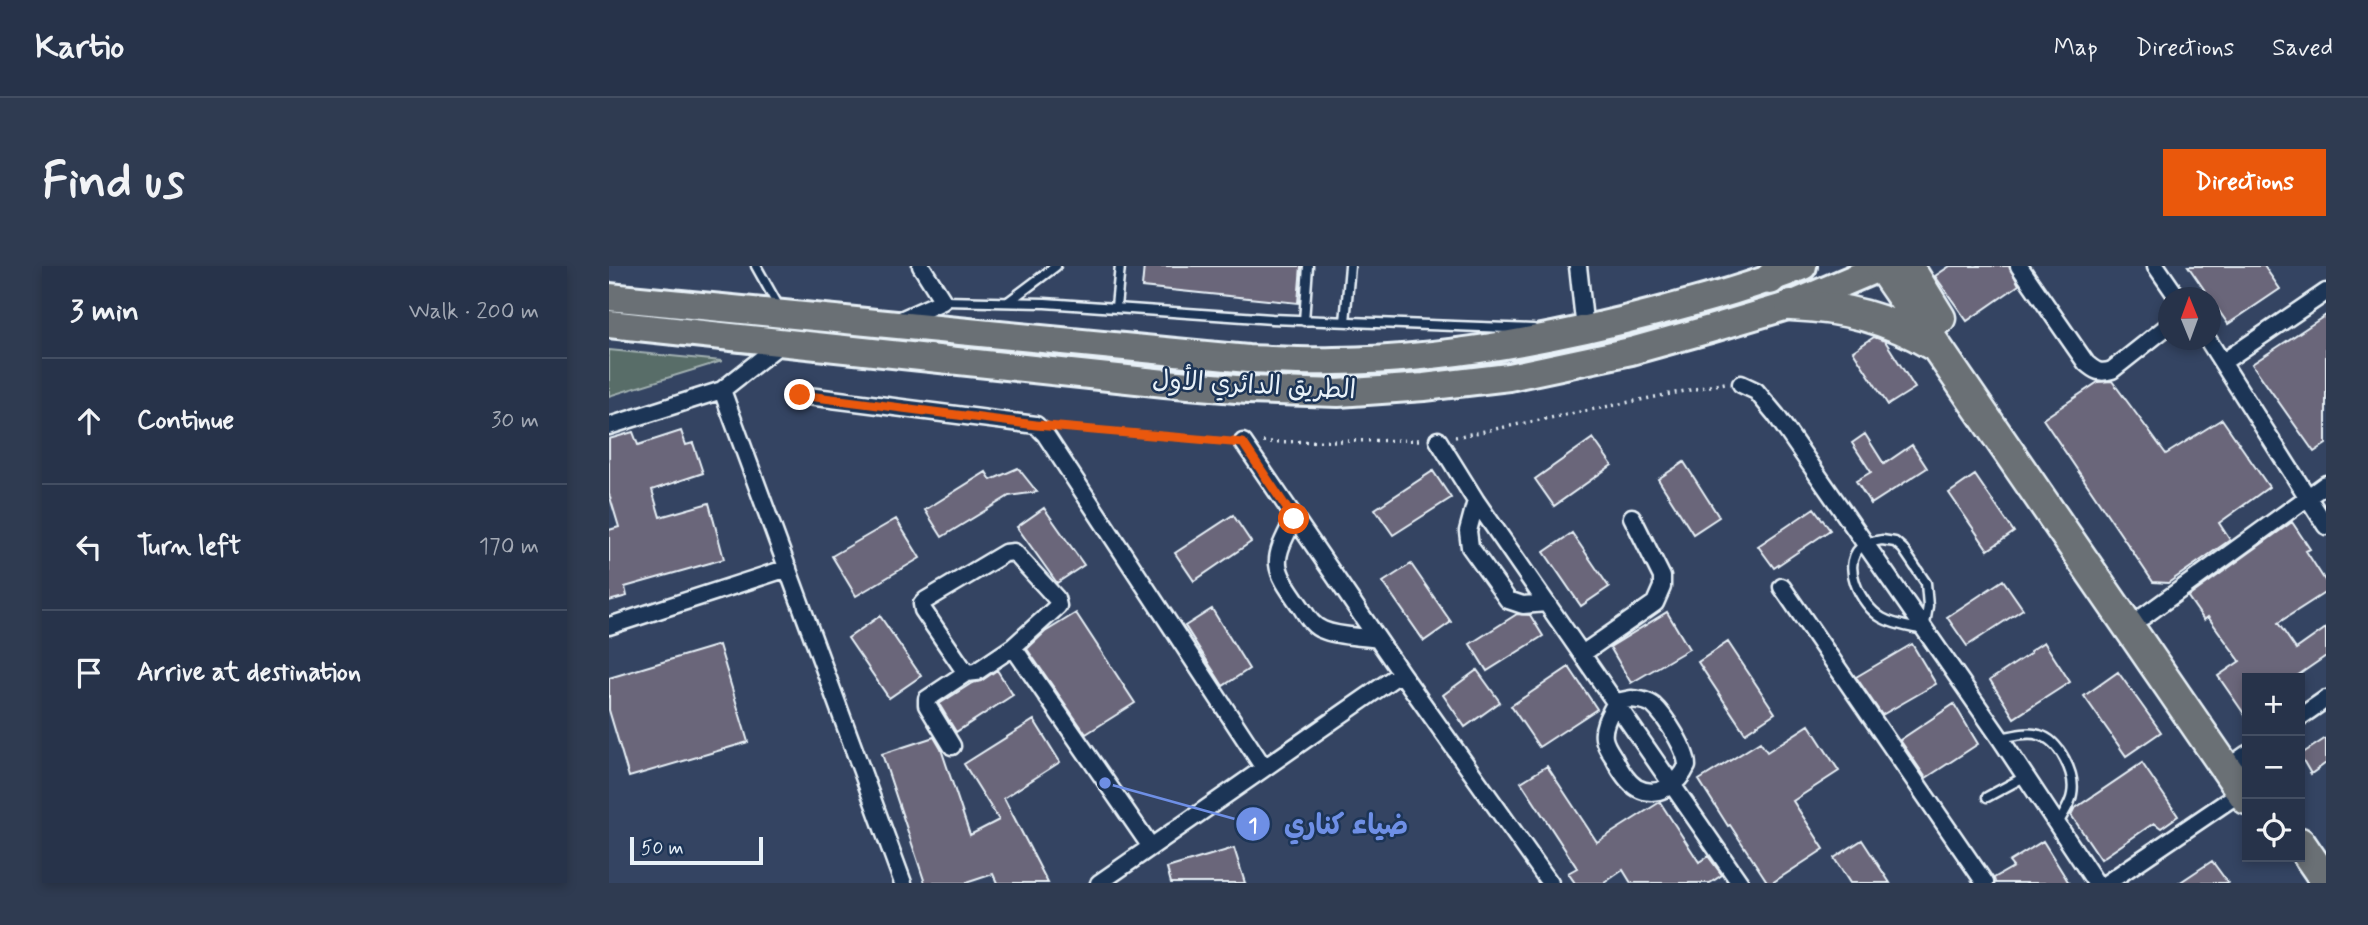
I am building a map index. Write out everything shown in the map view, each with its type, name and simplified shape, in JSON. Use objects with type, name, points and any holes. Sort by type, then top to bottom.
[{"type":"highway","points":[[1882,266],[2242,774]]},
{"type":"highway","points":[[1908,266],[1952,337],[2144,616],[2242,773]]},
{"type":"highway","points":[[1791,305],[1853,311],[1912,332],[1939,348]]},
{"type":"highway","points":[[2305,850],[2326,881]]},
{"type":"highway","points":[[2289,862],[2304,883]]},
{"type":"main road","name":"الطريق الدائري الأول","points":[[609,297],[1248,359],[1334,361],[1493,347],[1585,330],[1803,266]]},
{"type":"main road","name":"الطريق الدائري الأول","points":[[609,324],[1165,383],[1248,390],[1338,393],[1509,377],[1631,351],[1791,305],[1882,266]]},
{"type":"street","points":[[890,325],[943,301],[921,266]]},
{"type":"street","points":[[1579,266],[1585,330]]},
{"type":"street","points":[[2019,266],[2086,363],[2095,371],[2104,373],[2112,370],[2158,332]]},
{"type":"street","points":[[2156,266],[2170,287]]},
{"type":"street","points":[[2223,362],[2326,292]]},
{"type":"street","points":[[609,426],[722,390],[783,342]]},
{"type":"street","points":[[2215,350],[2326,526]]},
{"type":"street","points":[[1741,384],[1756,391],[1776,415],[2097,883]]},
{"type":"street","points":[[722,390],[903,883]]},
{"type":"street","points":[[800,395],[1036,425],[1052,445],[1264,768]]},
{"type":"street","points":[[1438,440],[1476,501],[1739,883]]},
{"type":"street","points":[[1243,443],[1377,639],[1550,883]]},
{"type":"street","points":[[2144,616],[2326,484]]},
{"type":"street","points":[[1476,501],[1468,531],[1470,547],[1508,600],[1523,605],[1546,603]]},
{"type":"street","points":[[1582,654],[1655,603],[1660,596],[1662,578],[1632,517]]},
{"type":"street","points":[[1294,519],[1278,549],[1277,565],[1280,577],[1313,625],[1323,630],[1377,639]]},
{"type":"street","points":[[952,746],[926,702],[966,673],[976,673],[1013,647],[1057,609],[1056,598],[1017,555],[1010,551],[922,604],[923,610],[966,673]]},
{"type":"street","points":[[609,626],[788,568]]},
{"type":"street","points":[[1782,587],[1985,883]]},
{"type":"street","points":[[1013,647],[1151,847]]},
{"type":"street","points":[[1099,883],[1401,673]]},
{"type":"street","points":[[1630,699],[1646,702],[1652,705],[1669,726],[1687,761],[1684,771],[1672,786],[1652,792],[1636,788],[1621,771],[1604,737],[1608,717],[1616,702],[1630,699]]},
{"type":"street","points":[[2305,714],[2326,699]]},
{"type":"street","points":[[2107,883],[2242,776]]},
{"type":"lane","points":[[756,266],[784,315]]},
{"type":"lane","points":[[1008,302],[1056,266]]},
{"type":"lane","points":[[1116,307],[1120,266]]},
{"type":"lane","points":[[1304,321],[1308,266]]},
{"type":"lane","points":[[1345,323],[1350,266]]},
{"type":"lane","points":[[943,301],[1116,307],[1345,323],[1585,330]]},
{"type":"lane","points":[[1895,542],[1903,549],[1926,583],[1928,591],[1924,629],[1881,618],[1865,600],[1853,579],[1852,568],[1856,556],[1865,544],[1895,542]]},
{"type":"lane","points":[[2000,738],[2029,733],[2052,741],[2070,772],[2073,788],[2072,797],[2058,824]]},
{"type":"lane","points":[[1987,797],[2026,776]]},
{"type":"path","points":[[1036,425],[1243,443],[1438,440],[1720,383],[1741,384]]},
{"type":"green space","points":[[609,350],[722,361],[609,396]]},
{"type":"building","points":[[1144,266],[1301,266],[1298,303],[1142,287]]},
{"type":"building","points":[[1950,266],[2009,266],[2019,285],[1967,321],[1935,276]]},
{"type":"building","points":[[2188,266],[2264,266],[2280,289],[2228,324],[2221,314],[2221,287],[2202,287]]},
{"type":"building","points":[[2326,315],[2326,444],[2314,452],[2252,364]]},
{"type":"building","points":[[1874,337],[1885,341],[1915,388],[1888,405],[1853,351]]},
{"type":"building","points":[[2112,381],[2166,454],[2222,419],[2269,487],[2219,523],[2230,540],[2168,583],[2153,582],[2043,419],[2098,382]]},
{"type":"building","points":[[681,431],[686,445],[693,443],[703,473],[652,490],[660,517],[709,503],[724,559],[625,587],[627,596],[609,601],[609,530],[619,527],[609,494],[609,439],[633,432],[638,445]]},
{"type":"building","points":[[1865,434],[1884,464],[1912,445],[1927,468],[1871,504],[1856,481],[1871,472],[1852,443]]},
{"type":"building","points":[[1593,438],[1612,465],[1554,506],[1535,479]]},
{"type":"building","points":[[1684,462],[1719,517],[1693,534],[1658,479]]},
{"type":"building","points":[[1018,468],[1037,492],[1009,496],[942,537],[925,510],[986,472],[991,480]]},
{"type":"building","points":[[1433,471],[1451,498],[1393,535],[1375,509]]},
{"type":"building","points":[[1975,475],[2014,532],[1988,550],[1949,493]]},
{"type":"building","points":[[1044,508],[1084,565],[1057,583],[1017,527]]},
{"type":"building","points":[[1814,508],[1830,530],[1774,568],[1758,546]]},
{"type":"building","points":[[1233,515],[1251,542],[1194,581],[1175,553]]},
{"type":"building","points":[[896,519],[920,558],[856,596],[832,556]]},
{"type":"building","points":[[2292,522],[2310,549],[2306,551],[2326,582],[2326,592],[2278,623],[2296,649],[2326,628],[2326,656],[2301,673],[2242,673],[2242,711],[2218,676],[2240,661],[2208,617],[2204,620],[2188,597]]},
{"type":"building","points":[[1572,533],[1609,587],[1581,606],[1544,552]]},
{"type":"building","points":[[1411,564],[1451,622],[1424,641],[1383,582]]},
{"type":"building","points":[[2003,580],[2023,609],[1967,646],[1947,617]]},
{"type":"building","points":[[1212,609],[1249,669],[1223,686],[1185,626]]},
{"type":"building","points":[[1667,612],[1689,649],[1631,683],[1610,647]]},
{"type":"building","points":[[1076,613],[1135,703],[1086,734],[1027,649],[1045,632]]},
{"type":"building","points":[[1517,614],[1530,615],[1543,636],[1487,671],[1470,644]]},
{"type":"building","points":[[880,616],[921,676],[889,698],[848,638]]},
{"type":"building","points":[[1728,642],[1775,713],[1745,733],[1698,662]]},
{"type":"building","points":[[2044,642],[2070,682],[2014,718],[1990,680]]},
{"type":"building","points":[[1912,644],[1936,684],[1882,715],[1856,677]]},
{"type":"building","points":[[719,645],[748,742],[629,777],[609,710],[609,678]]},
{"type":"building","points":[[1569,667],[1597,709],[1539,747],[1511,706]]},
{"type":"building","points":[[997,670],[1013,695],[956,732],[939,704]]},
{"type":"building","points":[[1477,670],[1500,702],[1465,727],[1443,695]]},
{"type":"building","points":[[2118,672],[2161,732],[2126,756],[2084,696]]},
{"type":"building","points":[[1954,704],[1978,744],[1926,778],[1900,740]]},
{"type":"building","points":[[1034,720],[1060,762],[1004,798],[1048,883],[997,883],[993,874],[966,883],[925,883],[882,754],[934,737],[941,749],[970,835],[999,820],[964,764]]},
{"type":"building","points":[[1809,725],[1839,771],[1793,801],[1824,849],[1768,883],[1699,780],[1760,742],[1767,752]]},
{"type":"building","points":[[2326,738],[2326,763],[2311,774],[2305,764],[2305,752]]},
{"type":"building","points":[[2142,763],[2178,816],[2161,828],[2154,823],[2101,859],[2071,815],[2074,809]]},
{"type":"building","points":[[1547,766],[1597,842],[1660,802],[1699,862],[1708,856],[1722,875],[1710,883],[1631,883],[1623,870],[1604,883],[1575,883],[1568,873],[1577,868],[1521,782]]},
{"type":"building","points":[[1862,840],[1890,883],[1850,883],[1834,858]]},
{"type":"building","points":[[2043,841],[2069,883],[1995,883],[1994,878],[2013,867],[2009,862]]},
{"type":"building","points":[[1234,848],[1245,883],[1171,883],[1167,868]]},
{"type":"building","points":[[2212,861],[2228,883],[2179,883]]},
{"type":"place","name":"ضياء كناري","points":[[1105,783]]},
{"type":"route","points":[[800,395],[1036,425],[1243,443],[1294,519]]}]
